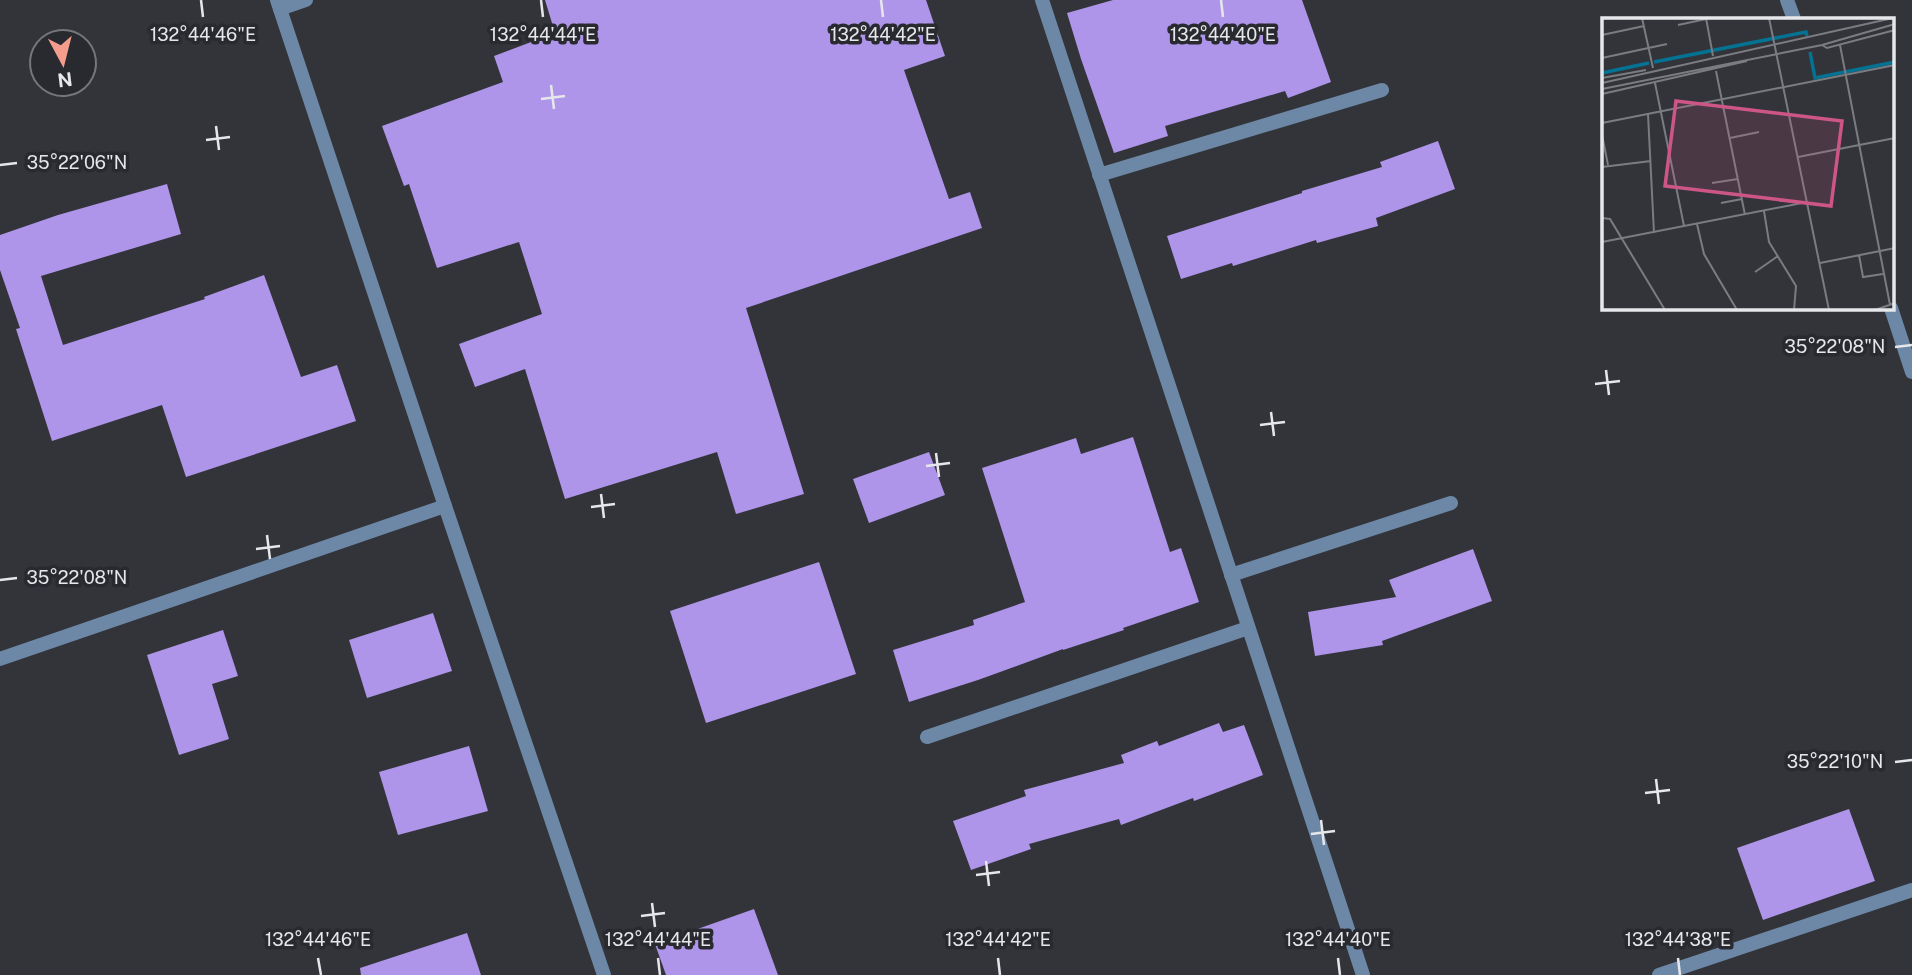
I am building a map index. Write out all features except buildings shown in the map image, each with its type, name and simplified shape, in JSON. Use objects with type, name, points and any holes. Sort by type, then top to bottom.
[{"type":"street","points":[[306,0],[278,4],[604,975]]},
{"type":"street","points":[[1042,0],[1363,975]]},
{"type":"street","points":[[1787,0],[1794,18]]},
{"type":"street","points":[[1099,175],[1382,90]]},
{"type":"street","points":[[1892,310],[1912,372]]},
{"type":"street","points":[[1231,575],[1451,503]]},
{"type":"street","points":[[0,659],[445,506]]},
{"type":"street","points":[[927,737],[1248,628]]},
{"type":"street","points":[[1659,975],[1912,890]]}]
